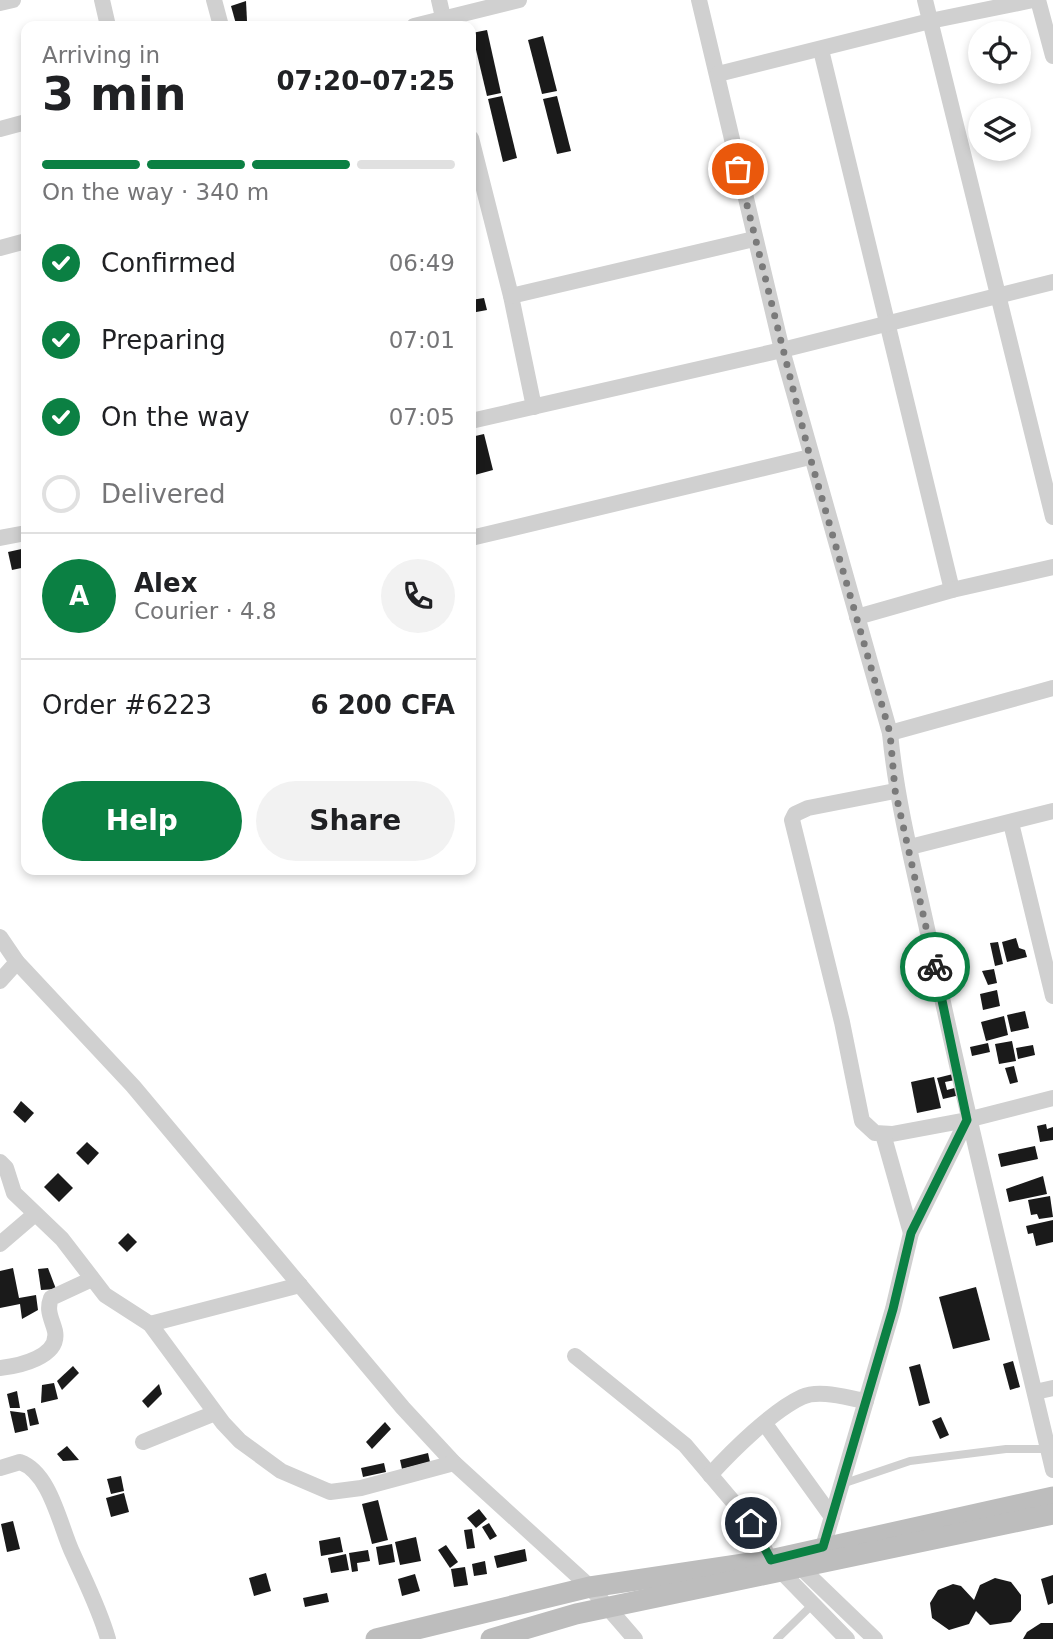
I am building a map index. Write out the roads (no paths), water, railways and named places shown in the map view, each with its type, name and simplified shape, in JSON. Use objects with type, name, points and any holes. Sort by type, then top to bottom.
[{"type":"main road","points":[[376,1639],[590,1587],[786,1564],[823,1547],[1053,1497]]},
{"type":"main road","points":[[491,1639],[517,1636],[576,1614],[786,1564],[1053,1514]]},
{"type":"street","points":[[0,3],[13,0]]},
{"type":"street","points":[[102,0],[107,21]]},
{"type":"street","points":[[214,0],[220,21]]},
{"type":"street","points":[[439,0],[444,21]]},
{"type":"street","points":[[451,21],[519,0]]},
{"type":"street","points":[[699,0],[754,239],[810,457],[890,733],[895,790],[910,846],[967,1120],[1053,1471]]},
{"type":"street","points":[[925,0],[1053,516]]},
{"type":"street","points":[[718,74],[930,21],[1033,0]]},
{"type":"street","points":[[1038,0],[1053,56]]},
{"type":"street","points":[[821,50],[952,590]]},
{"type":"street","points":[[0,129],[21,123]]},
{"type":"street","points":[[476,158],[511,296],[534,407]]},
{"type":"street","points":[[511,296],[754,239]]},
{"type":"street","points":[[0,248],[21,242]]},
{"type":"street","points":[[476,420],[888,324],[1053,282]]},
{"type":"street","points":[[476,537],[810,457]]},
{"type":"street","points":[[0,538],[21,534]]},
{"type":"street","points":[[857,617],[952,590],[1053,567]]},
{"type":"street","points":[[890,733],[1053,688]]},
{"type":"street","points":[[895,790],[808,808],[795,814],[792,820],[842,1022],[862,1121],[875,1133],[883,1134],[967,1120],[1053,1098]]},
{"type":"street","points":[[910,846],[1053,811]]},
{"type":"street","points":[[1012,823],[1053,996]]},
{"type":"street","points":[[0,937],[17,962],[133,1086],[403,1408],[454,1463],[590,1587],[635,1639]]},
{"type":"street","points":[[0,981],[17,962]]},
{"type":"street","points":[[823,1547],[893,1309],[911,1233],[967,1120]]},
{"type":"street","points":[[883,1134],[911,1233]]},
{"type":"street","points":[[0,1161],[6,1168],[14,1193],[62,1239],[105,1295],[150,1324],[215,1413],[240,1441],[281,1471],[330,1492],[360,1488],[454,1463]]},
{"type":"street","points":[[0,1244],[35,1214]]},
{"type":"street","points":[[0,1368],[14,1366],[44,1354],[54,1344],[56,1334],[48,1312],[51,1298],[92,1279]]},
{"type":"street","points":[[150,1324],[300,1285]]},
{"type":"street","points":[[575,1356],[685,1446],[786,1564],[812,1605],[848,1639]]},
{"type":"street","points":[[1035,1392],[1053,1388]]},
{"type":"street","points":[[710,1475],[742,1440],[802,1397],[828,1394],[866,1401]]},
{"type":"street","points":[[143,1442],[215,1413]]},
{"type":"street","points":[[765,1424],[832,1517]]},
{"type":"street","points":[[0,1468],[20,1462],[38,1475],[53,1502],[72,1552],[97,1601],[108,1639]]},
{"type":"street","points":[[786,1564],[875,1639]]},
{"type":"lane","points":[[842,1484],[910,1461],[1006,1449],[1048,1449]]},
{"type":"lane","points":[[777,1639],[812,1605]]}]
